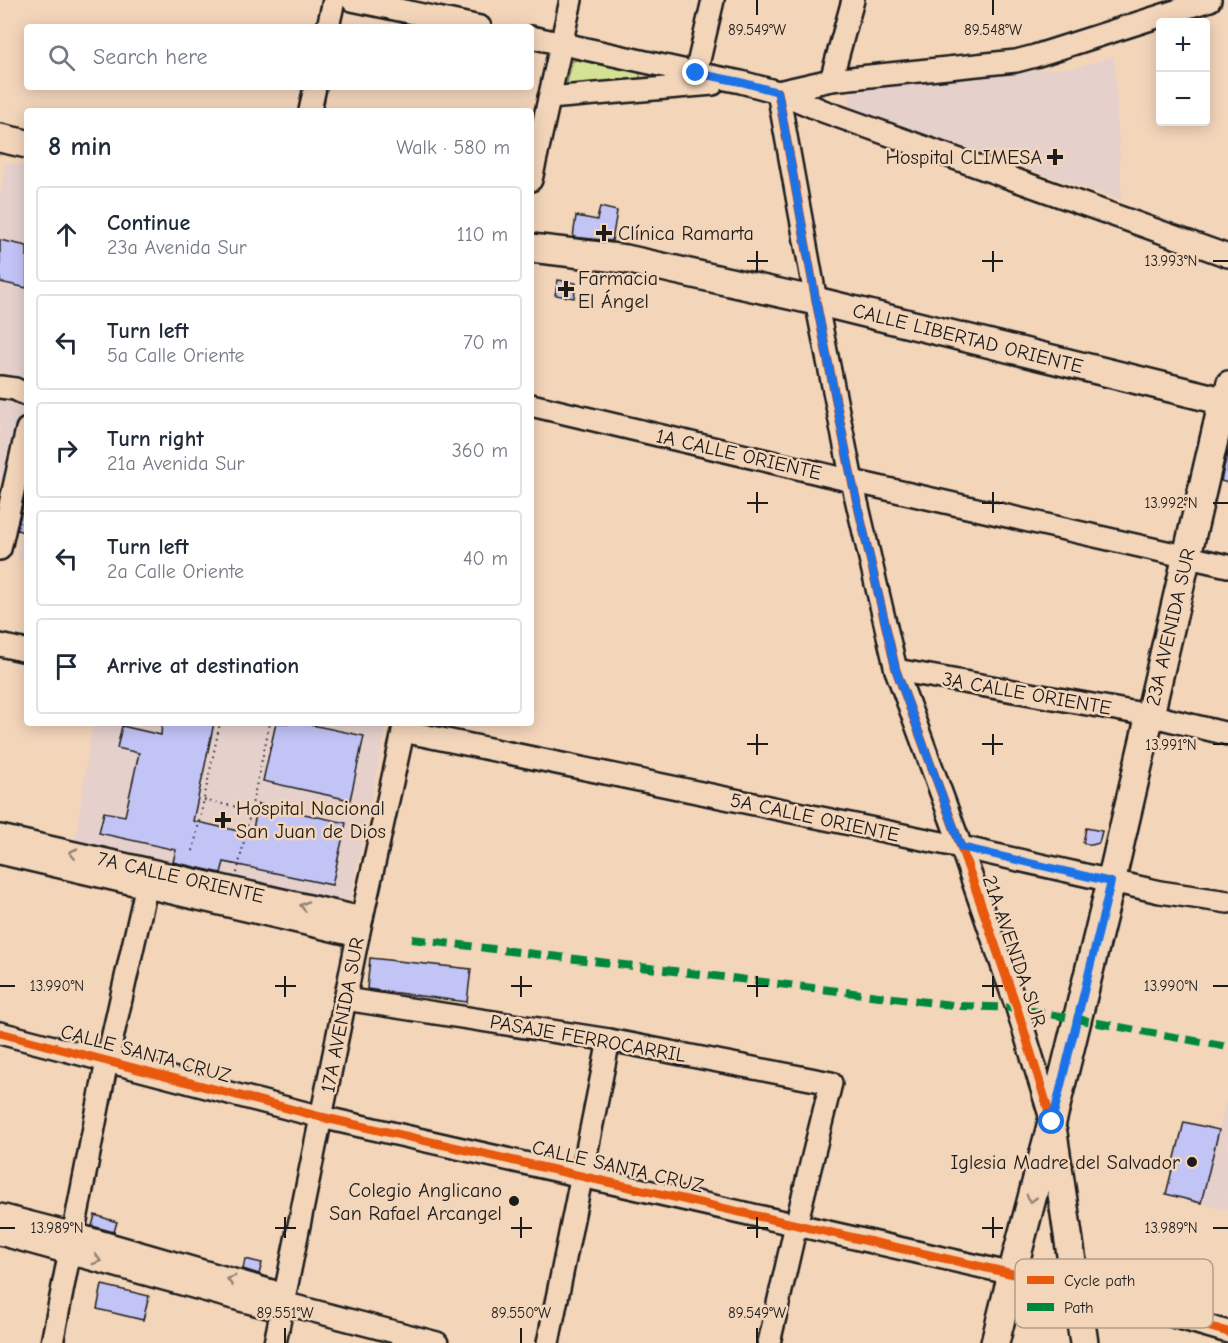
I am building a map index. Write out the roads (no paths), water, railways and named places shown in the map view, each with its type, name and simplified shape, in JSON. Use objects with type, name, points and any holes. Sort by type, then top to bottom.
[{"type":"main road","points":[[0,138],[24,143]]},
{"type":"main road","name":"CALLE LIBERTAD ORIENTE","points":[[534,248],[626,259],[1226,395]]},
{"type":"main road","name":"23A AVENIDA SUR","points":[[1016,1259],[1111,882],[1186,556],[1226,395]]},
{"type":"main road","points":[[1052,1122],[1071,1259]]},
{"type":"main road","name":"23A AVENIDA SUR","points":[[996,1343],[1015,1263]]},
{"type":"main road","points":[[1082,1328],[1084,1343]]},
{"type":"street","points":[[329,24],[334,0]]},
{"type":"street","points":[[352,0],[466,24]]},
{"type":"street","points":[[534,161],[542,111],[562,44],[571,0]]},
{"type":"street","points":[[696,73],[713,0]]},
{"type":"street","points":[[831,80],[854,0]]},
{"type":"street","points":[[778,92],[831,80],[1016,61],[1210,0]]},
{"type":"street","points":[[534,38],[778,92],[823,111],[1228,256]]},
{"type":"street","points":[[542,111],[741,82]]},
{"type":"street","points":[[311,108],[314,90]]},
{"type":"street","name":"21A AVENIDA SUR","points":[[778,92],[852,481],[896,670],[1017,1008],[1052,1122]]},
{"type":"street","points":[[0,387],[15,389],[24,394]]},
{"type":"street","name":"1A CALLE ORIENTE","points":[[534,406],[1228,566]]},
{"type":"street","points":[[0,549],[6,494],[24,438]]},
{"type":"street","points":[[0,645],[24,650]]},
{"type":"street","name":"3A CALLE ORIENTE","points":[[896,670],[1149,715],[1228,734]]},
{"type":"street","name":"5A CALLE ORIENTE","points":[[404,727],[961,847],[1111,882],[1228,902]]},
{"type":"street","name":"17A AVENIDA SUR","points":[[274,1343],[404,727]]},
{"type":"street","name":"7A CALLE ORIENTE","points":[[0,836],[148,879]]},
{"type":"street","name":"7A CALLE ORIENTE","points":[[0,853],[148,879],[360,927]]},
{"type":"street","points":[[52,1343],[107,1061],[148,879]]},
{"type":"street","name":"PASAJE FERROCARRIL","points":[[345,999],[609,1040],[831,1083],[796,1225]]},
{"type":"street","name":"CALLE SANTA CRUZ","points":[[0,1033],[321,1117],[1015,1275]]},
{"type":"street","points":[[548,1343],[609,1040]]},
{"type":"street","points":[[0,1215],[72,1243],[248,1302],[267,1307],[283,1303],[437,1343]]},
{"type":"street","points":[[769,1343],[796,1225]]},
{"type":"street","points":[[0,1234],[72,1243]]},
{"type":"street","name":"CALLE SANTA CRUZ","points":[[1213,1328],[1228,1332]]},
{"type":"place","name":"Hospital CLIMESA","points":[[1055,157]]},
{"type":"place","name":"Clínica Ramarta","points":[[604,233]]},
{"type":"place","name":"Farmacia El Ángel","points":[[566,289]]},
{"type":"place","name":"Hospital Nacional San Juan de Dios","points":[[223,820]]},
{"type":"place","name":"Iglesia Madre del Salvador","points":[[1192,1162]]},
{"type":"place","name":"Colegio Anglicano San Rafael Arcangel","points":[[514,1201]]}]
